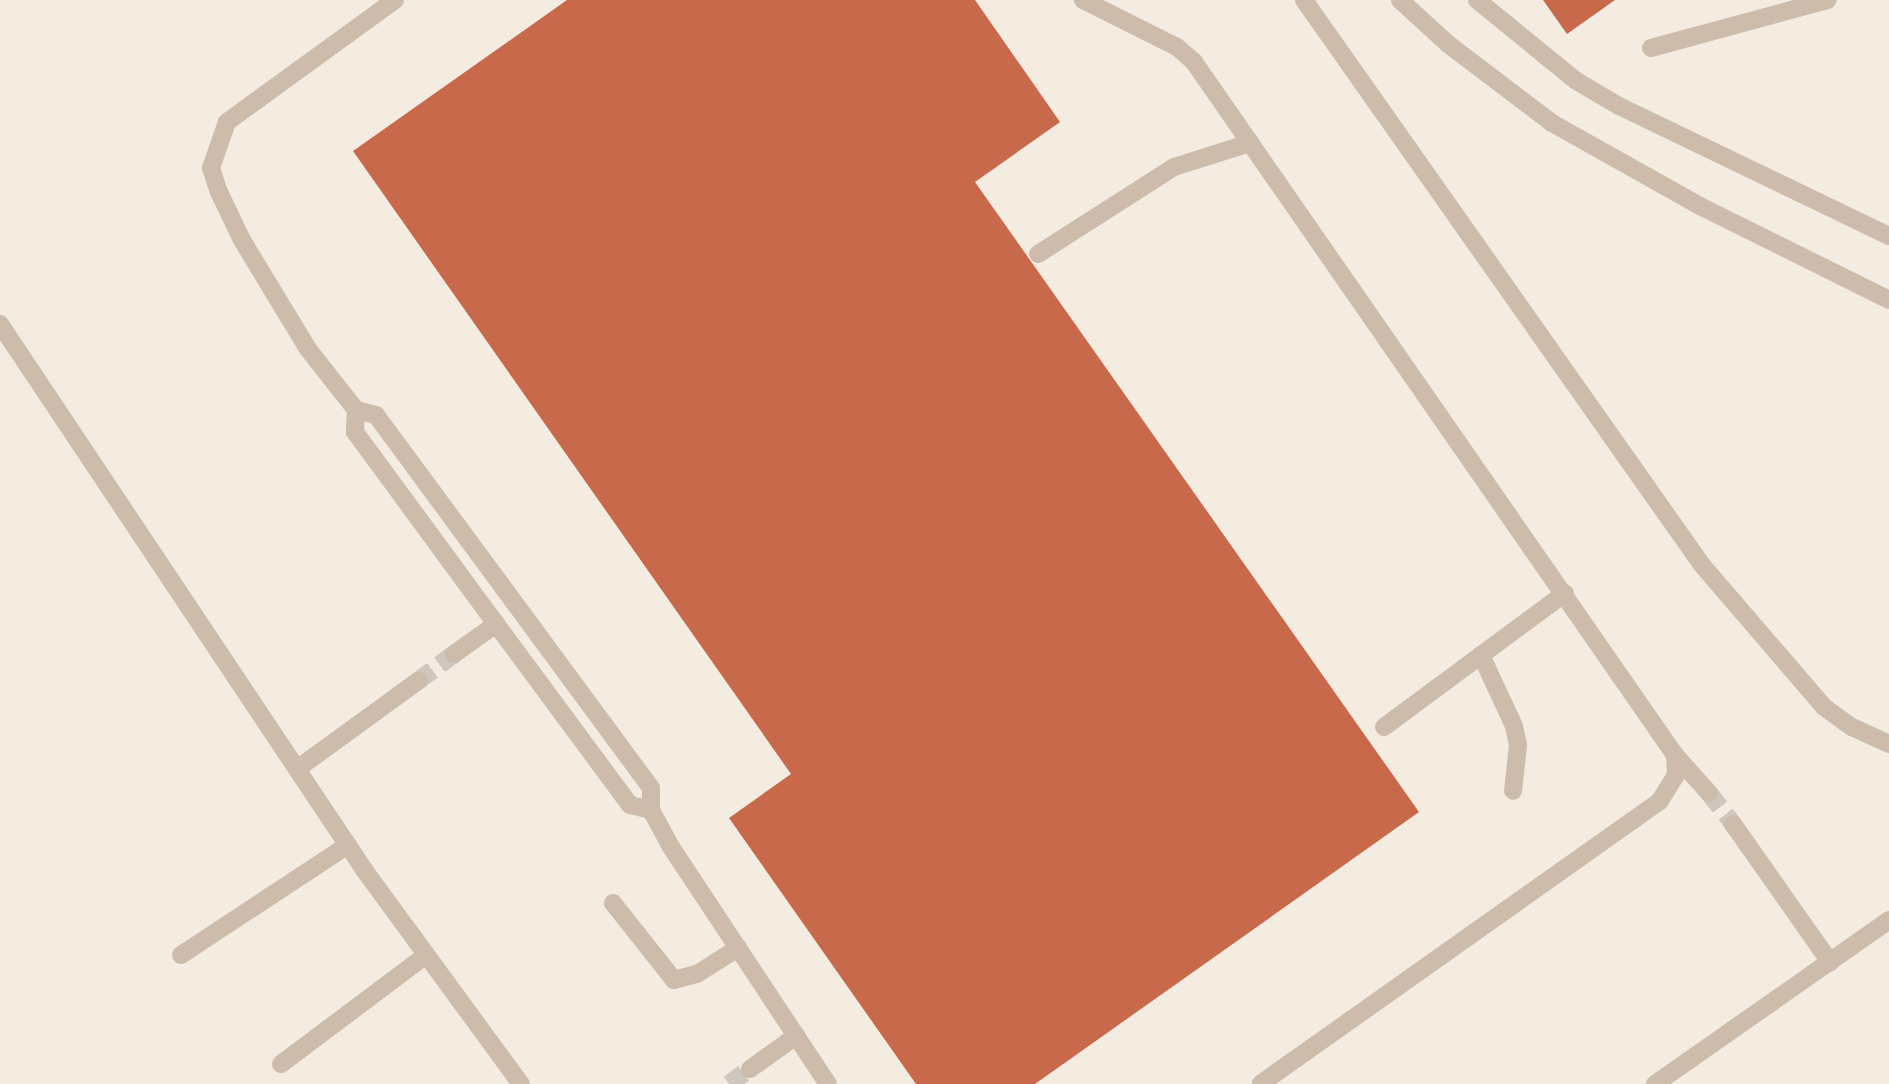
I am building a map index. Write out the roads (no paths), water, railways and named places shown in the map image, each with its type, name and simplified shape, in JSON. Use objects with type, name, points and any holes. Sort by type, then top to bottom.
[{"type":"street","points":[[395,0],[235,115],[216,143],[211,168],[242,240],[308,349],[356,410],[376,415],[650,788],[651,810],[828,1084]]},
{"type":"street","points":[[1083,0],[1177,47],[1194,62],[1675,755],[1709,793]]},
{"type":"street","points":[[1304,0],[1702,565],[1824,707],[1852,727],[1889,744]]},
{"type":"street","points":[[1400,0],[1448,44],[1552,124],[1700,206],[1889,300]]},
{"type":"street","points":[[1476,0],[1575,80],[1619,106],[1889,236]]},
{"type":"street","points":[[1651,48],[1828,0]]},
{"type":"street","points":[[1038,254],[1174,167],[1250,143]]},
{"type":"street","points":[[0,324],[348,845],[521,1084]]},
{"type":"street","points":[[356,410],[355,432],[496,624],[630,805],[651,810]]},
{"type":"street","points":[[1384,727],[1565,593]]},
{"type":"street","points":[[454,654],[496,624]]},
{"type":"street","points":[[1481,655],[1514,726],[1518,745],[1513,792]]},
{"type":"street","points":[[297,769],[418,681]]},
{"type":"street","points":[[1261,1084],[1660,801],[1676,775],[1675,755]]},
{"type":"street","points":[[1733,824],[1830,961]]},
{"type":"street","points":[[181,955],[348,845]]},
{"type":"street","points":[[614,903],[674,980],[696,974],[738,948]]},
{"type":"street","points":[[1655,1084],[1889,920]]},
{"type":"street","points":[[281,1064],[426,955]]},
{"type":"street","points":[[750,1069],[796,1036]]},
{"type":"tunnel","points":[[418,681],[454,654]]},
{"type":"tunnel","points":[[1709,793],[1733,824]]},
{"type":"tunnel","points":[[729,1084],[750,1069]]}]
